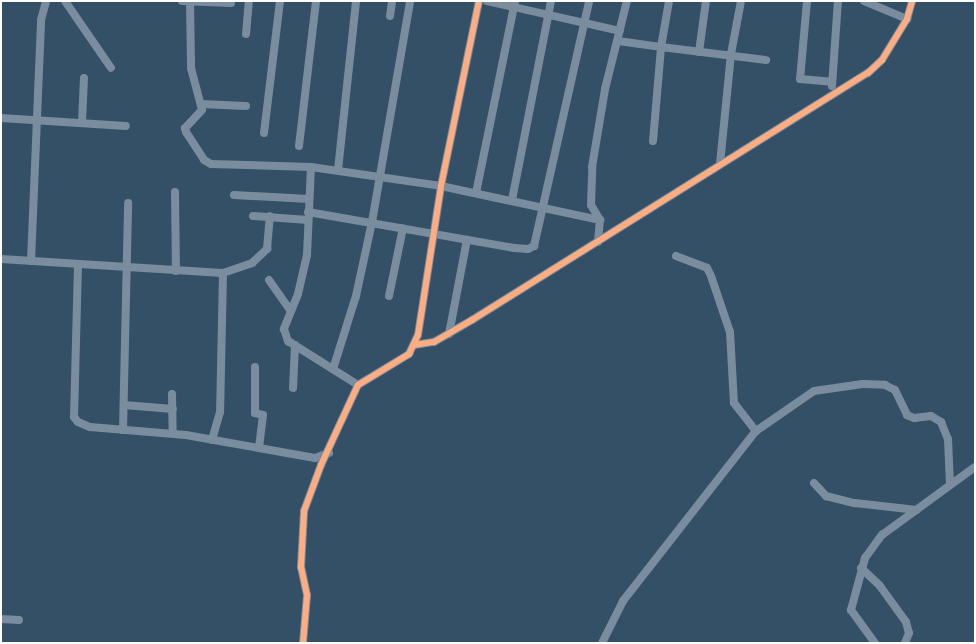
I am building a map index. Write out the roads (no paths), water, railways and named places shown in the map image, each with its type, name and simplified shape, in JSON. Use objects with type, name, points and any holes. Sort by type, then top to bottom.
[{"type":"street","points":[[31,262],[41,20],[46,1]]},
{"type":"street","points":[[65,1],[111,68]]},
{"type":"street","points":[[231,3],[187,1],[191,68],[201,104],[199,117],[185,128],[204,160],[211,164],[311,166],[380,175],[512,200],[600,220]]},
{"type":"street","points":[[246,34],[249,1]]},
{"type":"street","points":[[264,133],[280,1]]},
{"type":"street","points":[[299,146],[316,1]]},
{"type":"street","points":[[338,170],[356,1]]},
{"type":"street","points":[[390,16],[392,1]]},
{"type":"street","points":[[333,369],[356,296],[372,222],[410,1]]},
{"type":"street","points":[[303,643],[306,595],[302,567],[303,521],[321,465],[329,452],[358,385],[397,363],[414,345],[441,186],[479,1]]},
{"type":"street","points":[[487,1],[515,3],[620,31]]},
{"type":"street","points":[[512,200],[551,1]]},
{"type":"street","points":[[253,216],[308,216],[372,222],[433,235],[528,249],[534,246],[544,207],[589,1]]},
{"type":"street","points":[[598,242],[600,220],[591,205],[592,167],[605,88],[627,1]]},
{"type":"street","points":[[653,141],[661,47],[669,1]]},
{"type":"street","points":[[699,52],[706,1]]},
{"type":"street","points":[[720,164],[731,54],[741,1]]},
{"type":"street","points":[[807,1],[800,80],[832,82]]},
{"type":"street","points":[[831,95],[838,1]]},
{"type":"street","points":[[864,1],[907,18]]},
{"type":"street","points":[[414,345],[434,342],[449,334],[878,66],[907,18],[912,1]]},
{"type":"street","points":[[476,193],[515,3]]},
{"type":"street","points":[[618,41],[699,52],[731,54],[766,60]]},
{"type":"street","points":[[82,123],[84,78]]},
{"type":"street","points":[[201,104],[246,106]]},
{"type":"street","points":[[1,118],[126,126]]},
{"type":"street","points":[[311,166],[303,277],[284,329],[288,341],[358,385]]},
{"type":"street","points":[[175,192],[176,271]]},
{"type":"street","points":[[234,194],[309,199]]},
{"type":"street","points":[[123,430],[128,268],[128,203]]},
{"type":"street","points":[[1,259],[223,273],[252,262],[267,249],[270,216]]},
{"type":"street","points":[[389,296],[403,228]]},
{"type":"street","points":[[449,334],[467,240]]},
{"type":"street","points":[[676,256],[707,268],[711,276],[730,332],[734,403],[756,431]]},
{"type":"street","points":[[78,265],[74,417],[90,427],[173,433],[259,446],[315,458],[329,452]]},
{"type":"street","points":[[212,440],[220,412],[223,273]]},
{"type":"street","points":[[269,280],[290,310]]},
{"type":"street","points":[[293,388],[295,345]]},
{"type":"street","points":[[255,367],[255,413],[263,415],[259,446]]},
{"type":"street","points":[[602,643],[623,601],[756,431],[814,391],[862,384],[885,385],[899,396],[907,415],[914,418],[931,416],[941,422],[948,439],[950,485]]},
{"type":"street","points":[[172,394],[173,433]]},
{"type":"street","points":[[124,405],[173,409]]},
{"type":"street","points":[[315,458],[321,465]]},
{"type":"street","points":[[875,643],[851,610],[861,568],[882,535],[975,467]]},
{"type":"street","points":[[814,484],[826,496],[855,503],[917,510]]},
{"type":"street","points":[[861,568],[880,586],[906,622],[909,633],[905,643]]},
{"type":"street","points":[[1,619],[19,620]]}]
